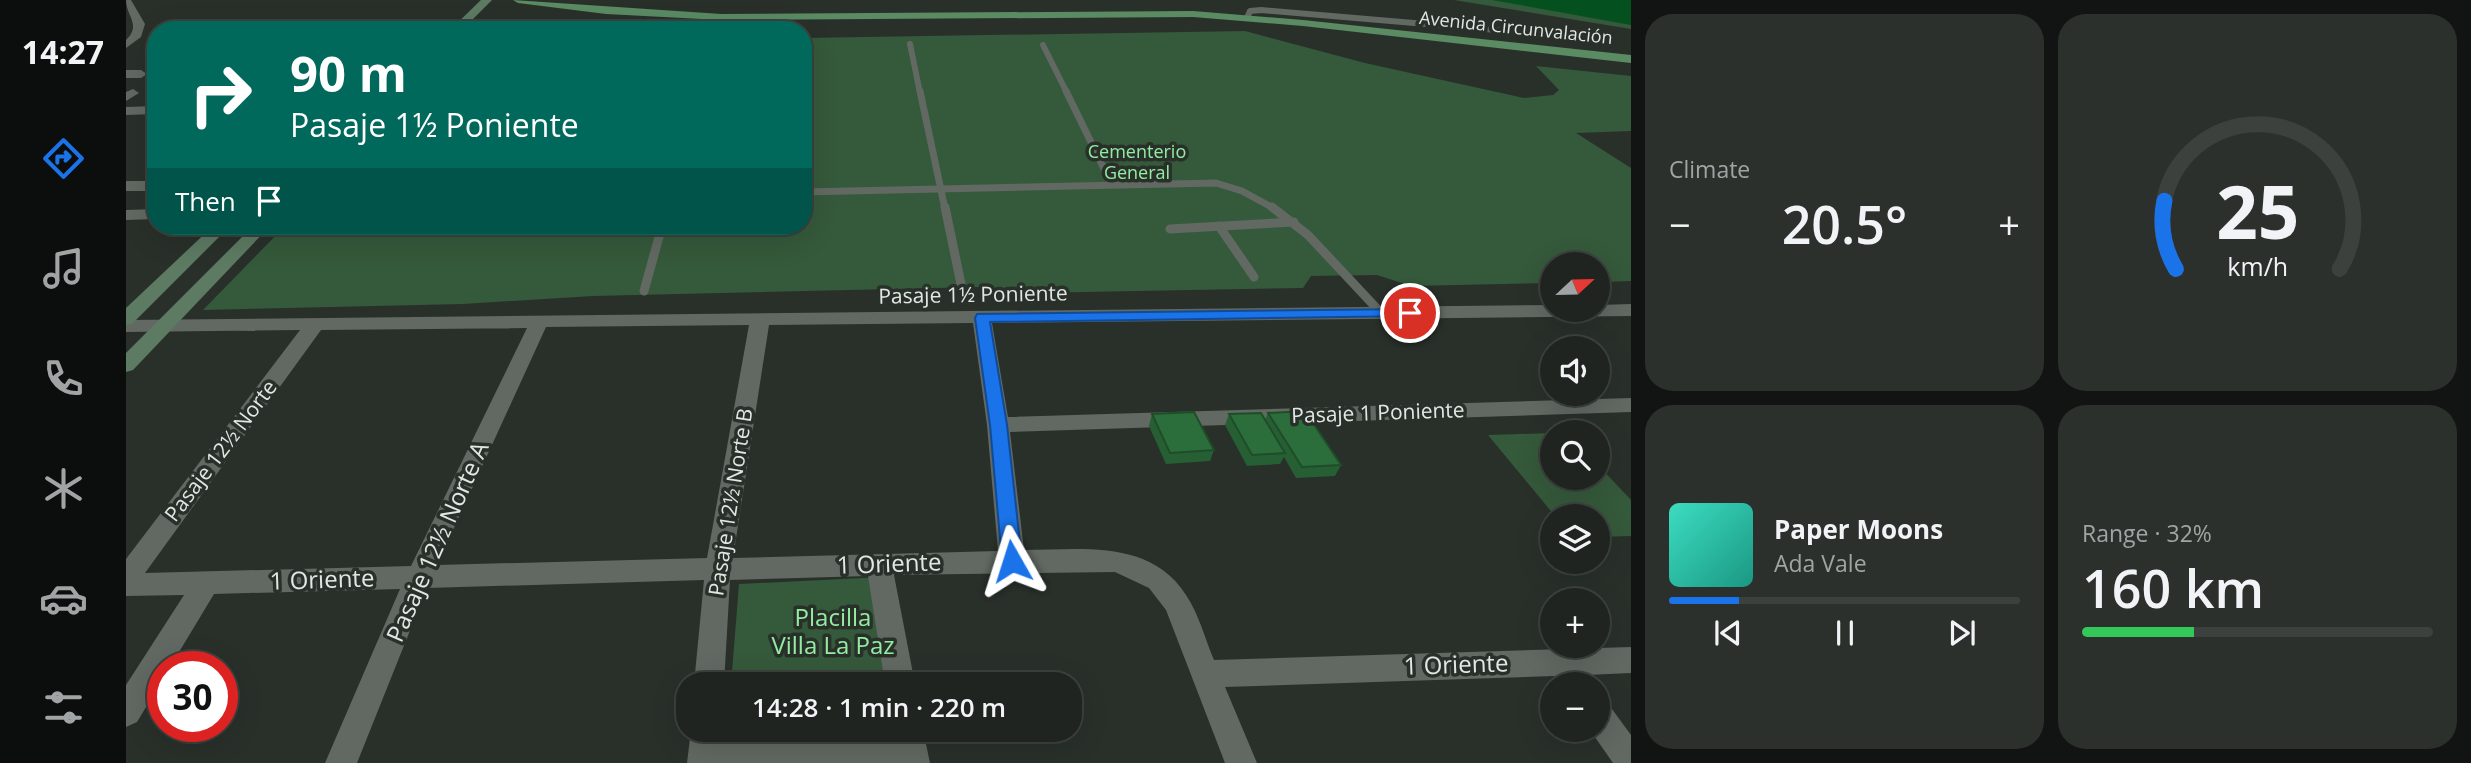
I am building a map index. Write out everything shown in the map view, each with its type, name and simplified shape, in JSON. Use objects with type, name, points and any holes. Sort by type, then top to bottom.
[{"type":"main road","points":[[465,21],[487,0]]},
{"type":"main road","name":"Avenida Circunvalación","points":[[518,0],[615,12],[711,17],[1144,12],[1247,18],[1631,58]]},
{"type":"main road","points":[[126,319],[213,235]]},
{"type":"main road","points":[[126,365],[253,235]]},
{"type":"street","points":[[126,1],[141,19],[141,29],[128,42]]},
{"type":"street","points":[[126,74],[141,74]]},
{"type":"street","points":[[126,111],[147,110]]},
{"type":"street","points":[[126,186],[147,186]]},
{"type":"street","points":[[126,215],[147,215]]},
{"type":"street","name":"Pasaje 1½ Poniente","points":[[126,327],[1631,310]]},
{"type":"street","points":[[982,318],[998,425],[1012,561]]},
{"type":"street","name":"Pasaje 12½ Norte B","points":[[710,672],[718,569],[760,320]]},
{"type":"street","name":"Pasaje 12½ Norte","points":[[126,579],[316,323]]},
{"type":"street","name":"Pasaje 12½ Norte A","points":[[341,763],[418,578],[539,323]]},
{"type":"street","name":"Pasaje 1 Poniente","points":[[998,425],[1631,405]]},
{"type":"street","name":"1 Oriente","points":[[126,585],[1012,561],[1115,561],[1144,571],[1158,580],[1177,604],[1205,674],[1540,673]]},
{"type":"street","points":[[879,565],[898,672]]},
{"type":"street","points":[[126,712],[206,584]]},
{"type":"street","name":"1 Oriente","points":[[1573,672],[1631,660]]},
{"type":"street","points":[[1205,674],[1241,763]]},
{"type":"street","points":[[1610,732],[1631,762]]},
{"type":"street","points":[[705,749],[911,748]]},
{"type":"lane","points":[[1247,18],[1250,11],[1261,10],[1378,22],[1439,24],[1604,39]]},
{"type":"lane","points":[[910,44],[961,284]]},
{"type":"lane","points":[[1043,45],[1111,183]]},
{"type":"lane","points":[[812,192],[1111,183],[1216,183],[1251,195],[1294,222],[1382,314]]},
{"type":"lane","points":[[1170,229],[1294,222]]},
{"type":"lane","points":[[1219,226],[1254,277]]},
{"type":"lane","points":[[643,292],[659,235]]},
{"type":"green space","points":[[1454,0],[1631,0],[1631,29]]},
{"type":"green space","name":"Cementerio General","points":[[1245,31],[1365,63],[1524,98],[1553,95],[1559,90],[1536,66],[1631,76],[1631,131],[1576,133],[1631,168],[1631,281],[1610,282],[1610,252],[1540,252],[1540,283],[1411,286],[1377,275],[1311,276],[1303,288],[982,294],[979,287],[593,296],[463,304],[203,310],[276,235],[812,235],[812,38]]},
{"type":"green space","points":[[1540,433],[1540,490],[1610,490],[1610,478],[1631,500],[1631,536],[1610,537],[1610,504],[1545,504],[1488,435]]},
{"type":"green space","name":"Placilla Villa La Paz","points":[[883,577],[892,672],[732,672],[739,584]]},
{"type":"shaded area","points":[[1492,0],[1631,0],[1631,25]]},
{"type":"building","points":[[1305,411],[1341,465],[1302,467],[1268,413]]},
{"type":"building","points":[[1194,412],[1214,450],[1170,453],[1152,414]]},
{"type":"building","points":[[1261,413],[1285,453],[1252,455],[1229,414]]},
{"type":"route","points":[[1012,561],[998,425],[982,318],[1410,313]]}]
